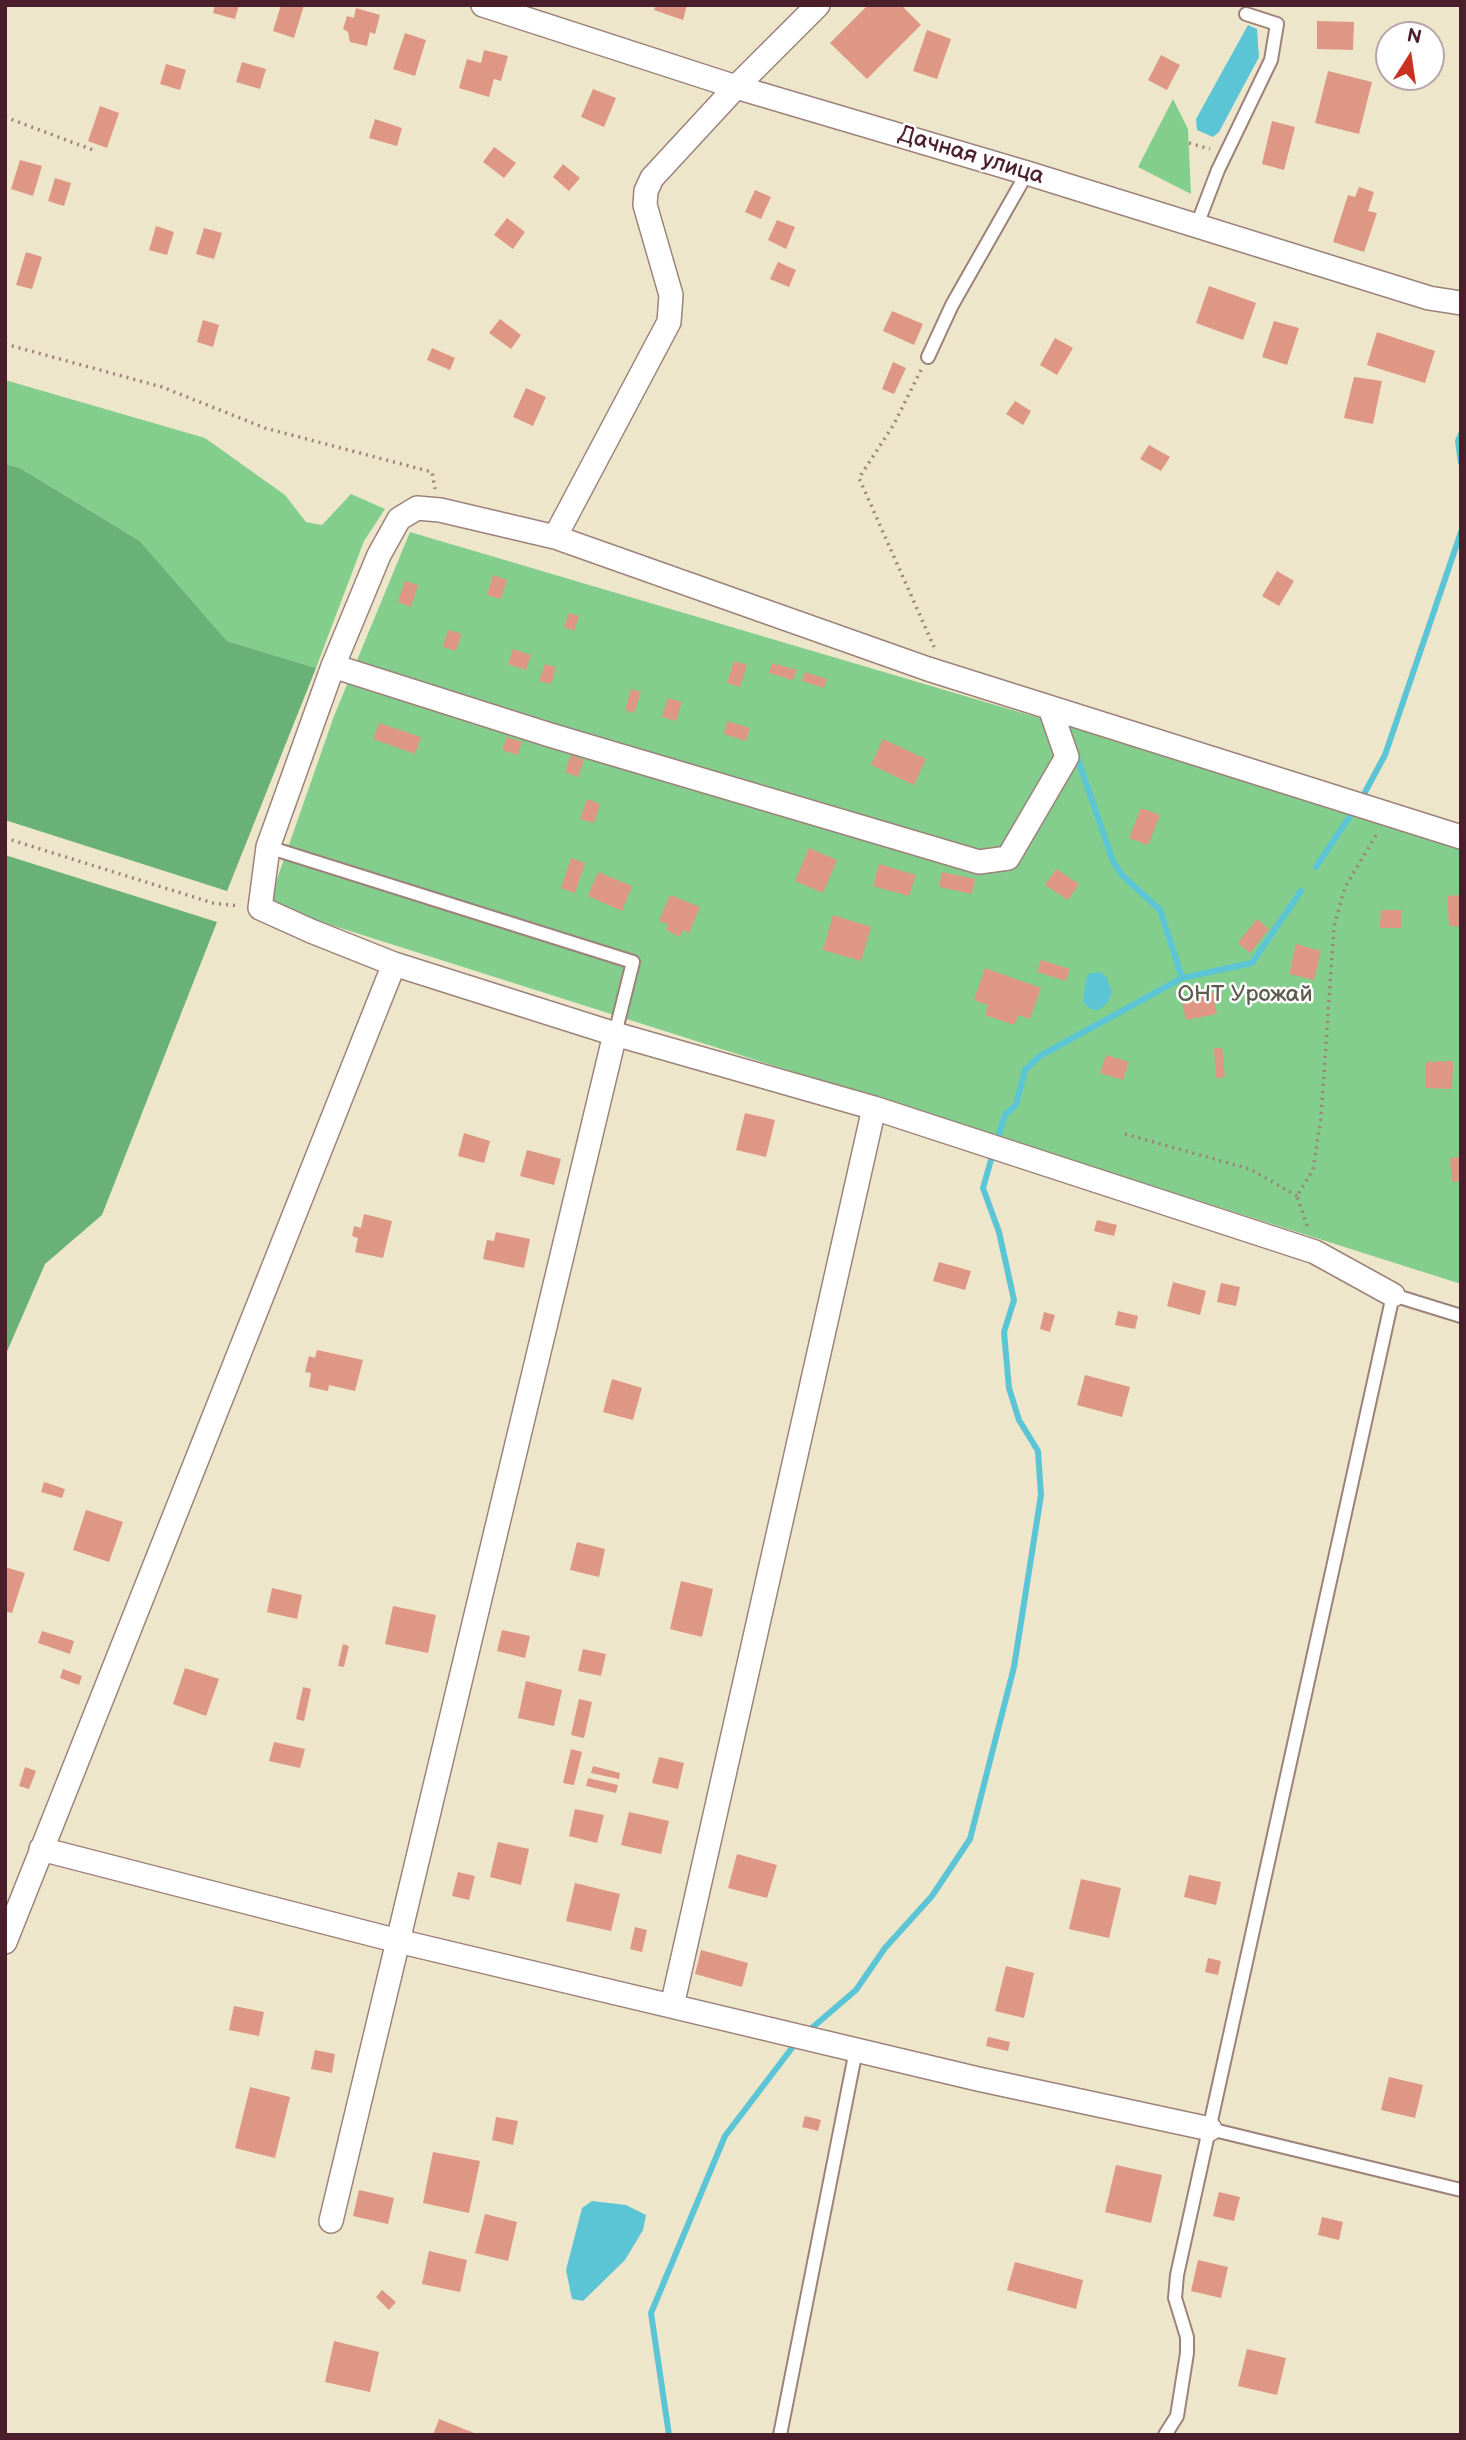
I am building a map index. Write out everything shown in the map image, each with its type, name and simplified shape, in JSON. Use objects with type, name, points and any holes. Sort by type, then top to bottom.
[{"type":"street","name":"Дачная улица","points":[[483,5],[736,87],[1027,173],[1429,298],[1461,303]]},
{"type":"street","points":[[555,537],[669,322],[671,295],[645,205],[646,191],[652,178],[736,87],[818,5]]},
{"type":"street","points":[[1393,1295],[1315,1252],[874,1108],[615,1034],[394,964],[260,908],[268,847],[333,666],[379,555],[399,519],[417,508],[440,510],[555,537],[928,669],[1461,837]]},
{"type":"street","points":[[333,666],[550,735],[979,862],[1008,858],[1067,757],[1050,708]]},
{"type":"street","points":[[5,1942],[394,964]]},
{"type":"street","points":[[331,2221],[615,1034]]},
{"type":"street","points":[[672,2006],[874,1108]]},
{"type":"street","points":[[41,1849],[398,1941],[856,2050],[1210,2129]]},
{"type":"lane","points":[[1197,225],[1226,153],[1271,60],[1277,24],[1246,14]]},
{"type":"lane","points":[[928,357],[952,305],[1027,173]]},
{"type":"lane","points":[[268,847],[633,961],[615,1034]]},
{"type":"lane","points":[[1165,2435],[1177,2416],[1183,2391],[1187,2337],[1175,2298],[1177,2275],[1393,1295],[1461,1316]]},
{"type":"lane","points":[[780,2435],[856,2050]]},
{"type":"lane","points":[[1210,2129],[1461,2190]]},
{"type":"path","points":[[5,117],[93,150]]},
{"type":"path","points":[[1189,143],[1226,153]]},
{"type":"path","points":[[5,344],[162,387],[265,428],[432,472],[440,510]]},
{"type":"path","points":[[928,357],[894,424],[859,478],[934,643],[928,669]]},
{"type":"path","points":[[1297,1196],[1313,1170],[1321,1116],[1334,926],[1345,887],[1392,814]]},
{"type":"path","points":[[5,838],[213,903],[260,908]]},
{"type":"path","points":[[1125,1134],[1250,1169],[1297,1196],[1315,1252]]},
{"type":"green space","points":[[1173,99],[1188,129],[1191,194],[1138,167]]},
{"type":"green space","points":[[5,380],[205,438],[285,495],[306,522],[322,525],[351,494],[385,509],[364,541],[316,668],[227,641],[140,541],[20,468],[5,464]]},
{"type":"green space","points":[[5,464],[20,468],[140,541],[227,641],[316,668],[227,891],[5,820]]},
{"type":"green space","name":"ОНТ Урожай","points":[[410,532],[1256,782],[1461,835],[1461,1284],[268,905],[334,716]]},
{"type":"green space","points":[[5,855],[217,922],[102,1215],[45,1264],[5,1356]]},
{"type":"water","points":[[1248,25],[1257,29],[1259,57],[1219,132],[1213,137],[1197,130],[1196,119]]},
{"type":"water","points":[[1100,972],[1106,976],[1112,992],[1108,1002],[1099,1010],[1090,1009],[1083,1002],[1086,979],[1090,973]]},
{"type":"water","points":[[592,2201],[626,2205],[646,2215],[643,2230],[625,2260],[583,2301],[572,2299],[566,2270],[582,2208]]},
{"type":"building","points":[[215,5],[239,5],[235,19],[213,13]]},
{"type":"building","points":[[281,5],[304,5],[294,38],[273,31]]},
{"type":"building","points":[[656,5],[687,5],[683,20],[654,10]]},
{"type":"building","points":[[868,5],[901,5],[921,25],[867,79],[830,43]]},
{"type":"building","points":[[356,8],[380,15],[375,34],[370,32],[367,46],[350,42],[348,32],[343,29],[347,16],[354,18]]},
{"type":"building","points":[[1317,21],[1354,22],[1353,50],[1317,49]]},
{"type":"building","points":[[927,30],[951,39],[937,79],[913,71]]},
{"type":"building","points":[[405,33],[426,40],[415,76],[393,69]]},
{"type":"building","points":[[484,50],[508,56],[501,81],[494,79],[489,97],[459,88],[467,59],[481,63]]},
{"type":"building","points":[[1161,55],[1180,65],[1167,90],[1148,80]]},
{"type":"building","points":[[242,62],[266,69],[260,89],[236,82]]},
{"type":"building","points":[[166,64],[186,70],[180,90],[160,84]]},
{"type":"building","points":[[1328,71],[1372,82],[1359,134],[1315,123]]},
{"type":"building","points":[[593,89],[616,98],[604,127],[581,117]]},
{"type":"building","points":[[100,106],[119,113],[107,148],[88,141]]},
{"type":"building","points":[[375,119],[402,128],[397,146],[369,138]]},
{"type":"building","points":[[1272,121],[1295,127],[1284,170],[1262,164]]},
{"type":"building","points":[[494,147],[516,163],[504,178],[483,162]]},
{"type":"building","points":[[20,160],[42,166],[33,196],[11,189]]},
{"type":"building","points":[[563,164],[580,178],[569,191],[553,177]]},
{"type":"building","points":[[55,178],[71,183],[64,206],[48,201]]},
{"type":"building","points":[[1359,187],[1374,192],[1368,211],[1377,213],[1364,252],[1333,242],[1348,195],[1355,197]]},
{"type":"building","points":[[755,190],[771,197],[761,219],[745,212]]},
{"type":"building","points":[[507,218],[525,232],[513,249],[494,235]]},
{"type":"building","points":[[777,220],[795,227],[786,249],[768,240]]},
{"type":"building","points":[[156,226],[174,232],[167,255],[149,250]]},
{"type":"building","points":[[204,228],[222,233],[214,259],[196,254]]},
{"type":"building","points":[[26,252],[42,257],[32,289],[16,285]]},
{"type":"building","points":[[778,262],[796,270],[789,287],[770,279]]},
{"type":"building","points":[[1209,286],[1256,303],[1243,340],[1196,323]]},
{"type":"building","points":[[892,311],[923,324],[914,345],[883,331]]},
{"type":"building","points":[[500,319],[521,335],[511,349],[489,333]]},
{"type":"building","points":[[203,320],[219,325],[213,347],[197,342]]},
{"type":"building","points":[[1274,321],[1299,328],[1287,365],[1262,357]]},
{"type":"building","points":[[1377,332],[1435,351],[1425,383],[1367,365]]},
{"type":"building","points":[[1055,338],[1073,348],[1057,375],[1040,365]]},
{"type":"building","points":[[432,348],[455,358],[450,370],[427,360]]},
{"type":"building","points":[[893,362],[906,368],[894,394],[882,389]]},
{"type":"building","points":[[1354,377],[1382,381],[1373,424],[1344,418]]},
{"type":"building","points":[[526,388],[546,397],[533,426],[513,417]]},
{"type":"building","points":[[1015,401],[1031,411],[1023,425],[1006,414]]},
{"type":"building","points":[[1149,445],[1170,457],[1161,471],[1140,459]]},
{"type":"building","points":[[1277,571],[1294,581],[1279,606],[1262,596]]},
{"type":"building","points":[[493,575],[507,580],[501,599],[487,595]]},
{"type":"building","points":[[405,581],[418,585],[411,607],[398,602]]},
{"type":"building","points":[[569,613],[579,616],[574,631],[564,627]]},
{"type":"building","points":[[448,630],[462,634],[456,651],[443,647]]},
{"type":"building","points":[[513,649],[531,655],[526,670],[508,664]]},
{"type":"building","points":[[734,661],[747,665],[740,687],[727,683]]},
{"type":"building","points":[[772,663],[797,670],[793,680],[769,673]]},
{"type":"building","points":[[545,664],[556,667],[551,684],[539,681]]},
{"type":"building","points":[[805,672],[827,679],[824,688],[802,681]]},
{"type":"building","points":[[631,689],[641,692],[634,713],[625,710]]},
{"type":"building","points":[[668,698],[682,702],[676,721],[662,717]]},
{"type":"building","points":[[727,721],[750,728],[746,741],[724,734]]},
{"type":"building","points":[[379,723],[421,737],[415,754],[373,739]]},
{"type":"building","points":[[507,737],[522,742],[518,755],[502,750]]},
{"type":"building","points":[[883,739],[926,759],[914,785],[871,765]]},
{"type":"building","points":[[571,755],[584,760],[578,777],[565,772]]},
{"type":"building","points":[[587,799],[600,804],[594,823],[580,819]]},
{"type":"building","points":[[1141,808],[1160,815],[1148,845],[1129,838]]},
{"type":"building","points":[[809,848],[837,860],[823,893],[795,881]]},
{"type":"building","points":[[571,858],[585,863],[575,893],[561,888]]},
{"type":"building","points":[[879,864],[916,875],[909,896],[873,886]]},
{"type":"building","points":[[1056,869],[1079,884],[1068,900],[1045,885]]},
{"type":"building","points":[[598,872],[632,886],[622,911],[588,896]]},
{"type":"building","points":[[942,872],[975,879],[972,894],[939,887]]},
{"type":"building","points":[[670,895],[700,907],[689,933],[683,930],[680,937],[666,930],[668,924],[659,921]]},
{"type":"building","points":[[1461,895],[1461,926],[1449,926],[1447,896]]},
{"type":"building","points":[[1381,910],[1402,910],[1402,928],[1380,928]]},
{"type":"building","points":[[833,915],[871,927],[861,961],[823,950]]},
{"type":"building","points":[[1257,919],[1269,929],[1250,953],[1238,943]]},
{"type":"building","points":[[1296,944],[1321,951],[1314,980],[1289,974]]},
{"type":"building","points":[[1041,960],[1070,969],[1066,981],[1037,972]]},
{"type":"building","points":[[985,968],[1041,988],[1030,1019],[1018,1015],[1015,1025],[985,1015],[988,1005],[974,1000]]},
{"type":"building","points":[[1212,991],[1217,1014],[1186,1020],[1181,998]]},
{"type":"building","points":[[1214,1048],[1222,1048],[1225,1077],[1216,1078]]},
{"type":"building","points":[[1106,1055],[1129,1062],[1123,1080],[1100,1073]]},
{"type":"building","points":[[1453,1061],[1452,1089],[1426,1088],[1426,1062]]},
{"type":"building","points":[[745,1113],[775,1120],[766,1157],[736,1150]]},
{"type":"building","points":[[464,1133],[490,1141],[484,1163],[458,1156]]},
{"type":"building","points":[[527,1150],[561,1159],[554,1185],[520,1176]]},
{"type":"building","points":[[1461,1157],[1461,1181],[1452,1182],[1450,1158]]},
{"type":"building","points":[[364,1214],[392,1221],[383,1258],[355,1252],[358,1238],[352,1236],[354,1226],[361,1228]]},
{"type":"building","points":[[1097,1220],[1117,1225],[1114,1236],[1094,1231]]},
{"type":"building","points":[[496,1232],[530,1239],[524,1268],[483,1259],[487,1240],[494,1241]]},
{"type":"building","points":[[939,1262],[971,1271],[965,1290],[933,1281]]},
{"type":"building","points":[[1173,1282],[1206,1291],[1200,1315],[1167,1306]]},
{"type":"building","points":[[1221,1283],[1240,1287],[1236,1306],[1217,1302]]},
{"type":"building","points":[[1118,1311],[1138,1316],[1135,1329],[1115,1325]]},
{"type":"building","points":[[1044,1312],[1055,1315],[1050,1332],[1040,1329]]},
{"type":"building","points":[[317,1350],[363,1360],[355,1391],[329,1385],[328,1391],[309,1387],[311,1373],[305,1372],[309,1356],[315,1358]]},
{"type":"building","points":[[1085,1375],[1130,1387],[1122,1417],[1077,1405]]},
{"type":"building","points":[[612,1379],[642,1388],[633,1420],[603,1412]]},
{"type":"building","points":[[44,1482],[65,1489],[62,1498],[41,1492]]},
{"type":"building","points":[[86,1510],[123,1522],[109,1562],[73,1550]]},
{"type":"building","points":[[577,1542],[605,1549],[599,1577],[570,1570]]},
{"type":"building","points":[[5,1567],[25,1573],[12,1613],[5,1611]]},
{"type":"building","points":[[681,1581],[713,1589],[702,1637],[670,1629]]},
{"type":"building","points":[[272,1588],[302,1595],[297,1619],[267,1612]]},
{"type":"building","points":[[393,1606],[436,1615],[428,1653],[385,1644]]},
{"type":"building","points":[[502,1630],[530,1636],[525,1658],[497,1651]]},
{"type":"building","points":[[42,1631],[74,1641],[70,1654],[38,1643]]},
{"type":"building","points":[[343,1644],[349,1646],[344,1667],[338,1666]]},
{"type":"building","points":[[583,1649],[606,1654],[601,1676],[578,1671]]},
{"type":"building","points":[[185,1668],[219,1679],[206,1716],[173,1704]]},
{"type":"building","points":[[63,1669],[82,1676],[79,1685],[60,1678]]},
{"type":"building","points":[[526,1681],[562,1690],[554,1726],[518,1718]]},
{"type":"building","points":[[303,1687],[311,1689],[304,1721],[296,1719]]},
{"type":"building","points":[[579,1699],[592,1702],[584,1738],[571,1735]]},
{"type":"building","points":[[274,1742],[305,1749],[300,1768],[269,1761]]},
{"type":"building","points":[[571,1749],[582,1752],[574,1785],[563,1783]]},
{"type":"building","points":[[659,1757],[684,1763],[678,1789],[652,1783]]},
{"type":"building","points":[[593,1766],[620,1773],[619,1779],[591,1773]]},
{"type":"building","points":[[25,1767],[36,1771],[29,1789],[19,1786]]},
{"type":"building","points":[[588,1778],[618,1785],[616,1793],[586,1786]]},
{"type":"building","points":[[575,1809],[604,1815],[597,1843],[569,1836]]},
{"type":"building","points":[[629,1812],[669,1821],[661,1854],[621,1845]]},
{"type":"building","points":[[498,1842],[529,1849],[521,1885],[490,1877]]},
{"type":"building","points":[[737,1854],[777,1865],[767,1898],[728,1888]]},
{"type":"building","points":[[458,1872],[475,1876],[469,1900],[452,1896]]},
{"type":"building","points":[[1189,1875],[1221,1882],[1216,1905],[1184,1897]]},
{"type":"building","points":[[1081,1879],[1121,1888],[1109,1938],[1069,1929]]},
{"type":"building","points":[[575,1883],[620,1894],[611,1931],[566,1921]]},
{"type":"building","points":[[635,1927],[647,1930],[642,1952],[630,1949]]},
{"type":"building","points":[[701,1950],[748,1963],[742,1987],[695,1974]]},
{"type":"building","points":[[1208,1958],[1221,1961],[1218,1975],[1205,1972]]},
{"type":"building","points":[[1006,1966],[1034,1973],[1024,2018],[995,2011]]},
{"type":"building","points":[[234,2006],[264,2012],[259,2036],[229,2030]]},
{"type":"building","points":[[988,2037],[1010,2042],[1008,2051],[986,2046]]},
{"type":"building","points":[[315,2050],[335,2054],[332,2073],[311,2069]]},
{"type":"building","points":[[1389,2077],[1423,2085],[1415,2118],[1381,2110]]},
{"type":"building","points":[[250,2087],[290,2097],[275,2158],[235,2148]]},
{"type":"building","points":[[805,2116],[821,2120],[818,2131],[802,2127]]},
{"type":"building","points":[[496,2117],[518,2121],[513,2145],[492,2140]]},
{"type":"building","points":[[433,2152],[480,2161],[469,2213],[423,2203]]},
{"type":"building","points":[[1116,2165],[1162,2175],[1151,2223],[1105,2212]]},
{"type":"building","points":[[359,2190],[394,2198],[388,2224],[353,2216]]},
{"type":"building","points":[[1219,2192],[1240,2197],[1234,2221],[1213,2216]]},
{"type":"building","points":[[485,2214],[517,2222],[508,2261],[475,2253]]},
{"type":"building","points":[[1322,2217],[1343,2222],[1339,2240],[1318,2235]]},
{"type":"building","points":[[429,2251],[467,2260],[460,2292],[422,2284]]},
{"type":"building","points":[[1198,2260],[1228,2267],[1221,2298],[1191,2291]]},
{"type":"building","points":[[1015,2262],[1083,2280],[1076,2309],[1007,2290]]},
{"type":"building","points":[[382,2290],[396,2302],[389,2310],[376,2297]]},
{"type":"building","points":[[334,2341],[379,2352],[370,2392],[325,2382]]},
{"type":"building","points":[[1247,2349],[1286,2358],[1277,2395],[1238,2386]]},
{"type":"building","points":[[439,2419],[479,2435],[433,2435]]},
{"type":"waterway","points":[[1461,434],[1458,441],[1461,463]]},
{"type":"waterway","points":[[1364,794],[1385,755],[1461,532]]},
{"type":"waterway","points":[[1075,751],[1113,861],[1122,875],[1160,910],[1182,978]]},
{"type":"waterway","points":[[1316,867],[1354,810]]},
{"type":"waterway","points":[[996,1143],[1005,1115],[1016,1105],[1025,1070],[1040,1056],[1182,978],[1252,963],[1301,891]]},
{"type":"waterway","points":[[806,2033],[856,1990],[885,1948],[932,1896],[970,1839],[1014,1667],[1041,1495],[1038,1451],[1019,1420],[1009,1388],[1004,1332],[1014,1300],[999,1232],[983,1188],[993,1153]]},
{"type":"waterway","points":[[669,2435],[651,2313],[725,2136],[798,2040]]}]
